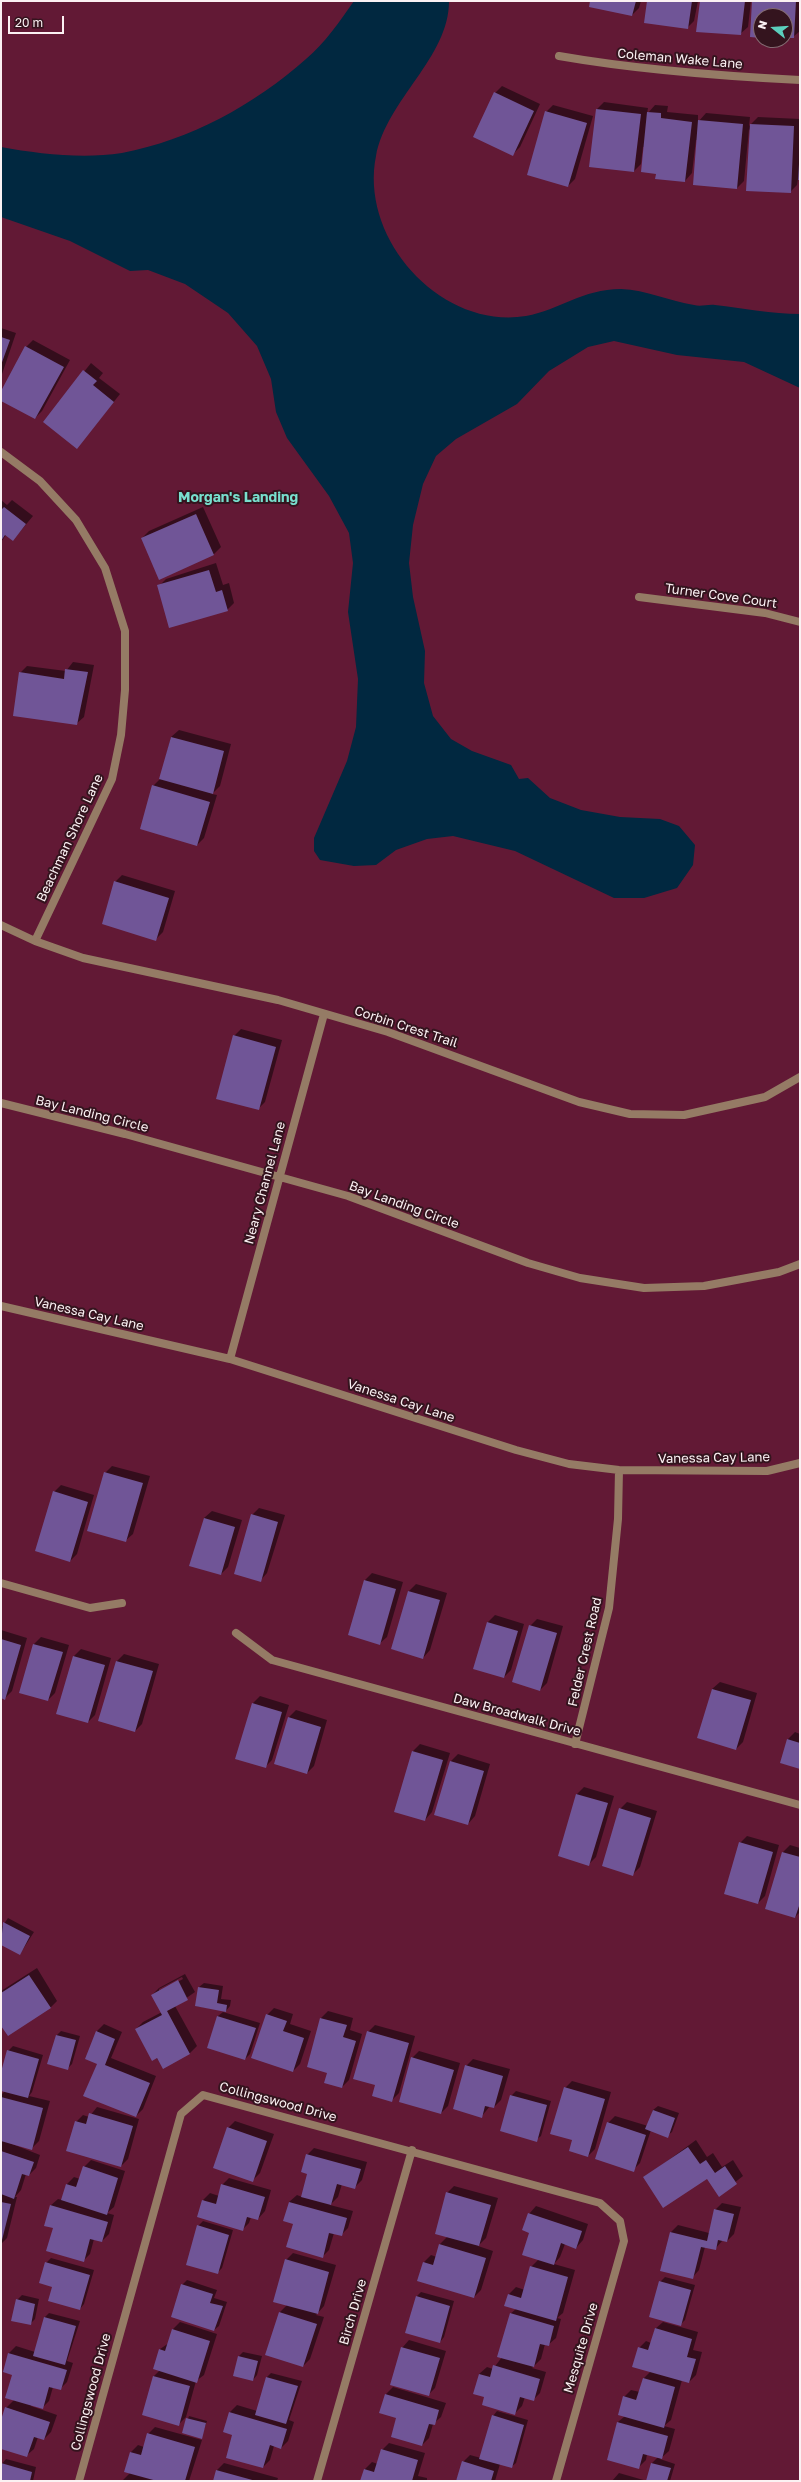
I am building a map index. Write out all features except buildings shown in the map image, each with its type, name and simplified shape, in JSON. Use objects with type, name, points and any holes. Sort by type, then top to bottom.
[{"type":"street","name":"Coleman Wake Lane","points":[[559,56],[613,65],[704,76],[800,80]]},
{"type":"street","name":"Beachman Shore Lane","points":[[1,452],[40,481],[76,520],[105,568],[125,631],[125,690],[121,735],[112,779],[35,941]]},
{"type":"street","name":"Turner Cove Court","points":[[639,597],[765,613],[800,622]]},
{"type":"street","name":"Corbin Crest Trail","points":[[1,925],[35,941],[84,958],[278,1000],[388,1032],[579,1102],[630,1114],[691,1113],[765,1096],[800,1077]]},
{"type":"street","name":"Neary Channel Lane","points":[[230,1359],[324,1014]]},
{"type":"street","name":"Bay Landing Circle","points":[[1,1103],[125,1134],[348,1196],[528,1263],[580,1278],[644,1288],[704,1286],[779,1272],[800,1264]]},
{"type":"street","name":"Vanessa Cay Lane","points":[[1,1306],[230,1359],[516,1450],[569,1464],[619,1470],[767,1471],[800,1463]]},
{"type":"street","name":"Felder Crest Road","points":[[575,1744],[609,1608],[618,1519],[619,1470]]},
{"type":"street","points":[[1,1583],[90,1608],[122,1603]]},
{"type":"street","name":"Daw Broadwalk Drive","points":[[236,1633],[272,1660],[800,1805]]},
{"type":"street","name":"Collingswood Drive","points":[[79,2481],[180,2114],[203,2094],[412,2150],[600,2203],[620,2222]]},
{"type":"street","name":"Birch Drive","points":[[317,2481],[412,2150]]},
{"type":"street","name":"Mesquite Drive","points":[[556,2481],[624,2241],[620,2222]]},
{"type":"water","points":[[354,1],[449,1],[446,22],[439,41],[429,60],[392,116],[382,135],[376,156],[374,187],[380,218],[394,247],[413,272],[437,293],[464,309],[494,317],[526,316],[550,309],[594,292],[621,289],[640,291],[697,306],[715,305],[768,312],[800,314],[800,388],[744,362],[677,355],[614,341],[588,347],[549,371],[517,404],[456,439],[436,456],[423,484],[413,525],[409,563],[413,597],[425,651],[424,683],[433,716],[451,739],[472,751],[511,765],[519,779],[528,778],[550,798],[581,810],[620,817],[660,819],[679,826],[695,845],[693,865],[677,888],[644,898],[614,898],[515,851],[453,836],[427,839],[396,850],[376,865],[354,866],[320,860],[314,851],[314,838],[347,761],[356,727],[358,679],[348,612],[353,563],[349,533],[329,496],[287,438],[276,412],[271,379],[257,346],[228,313],[185,284],[148,270],[130,271],[70,241],[1,217],[1,147],[61,155],[107,155],[147,147],[196,130],[243,106],[286,76],[320,46]]},
{"type":"district","name":"Morgan's Landing","points":[[238,498]]}]
